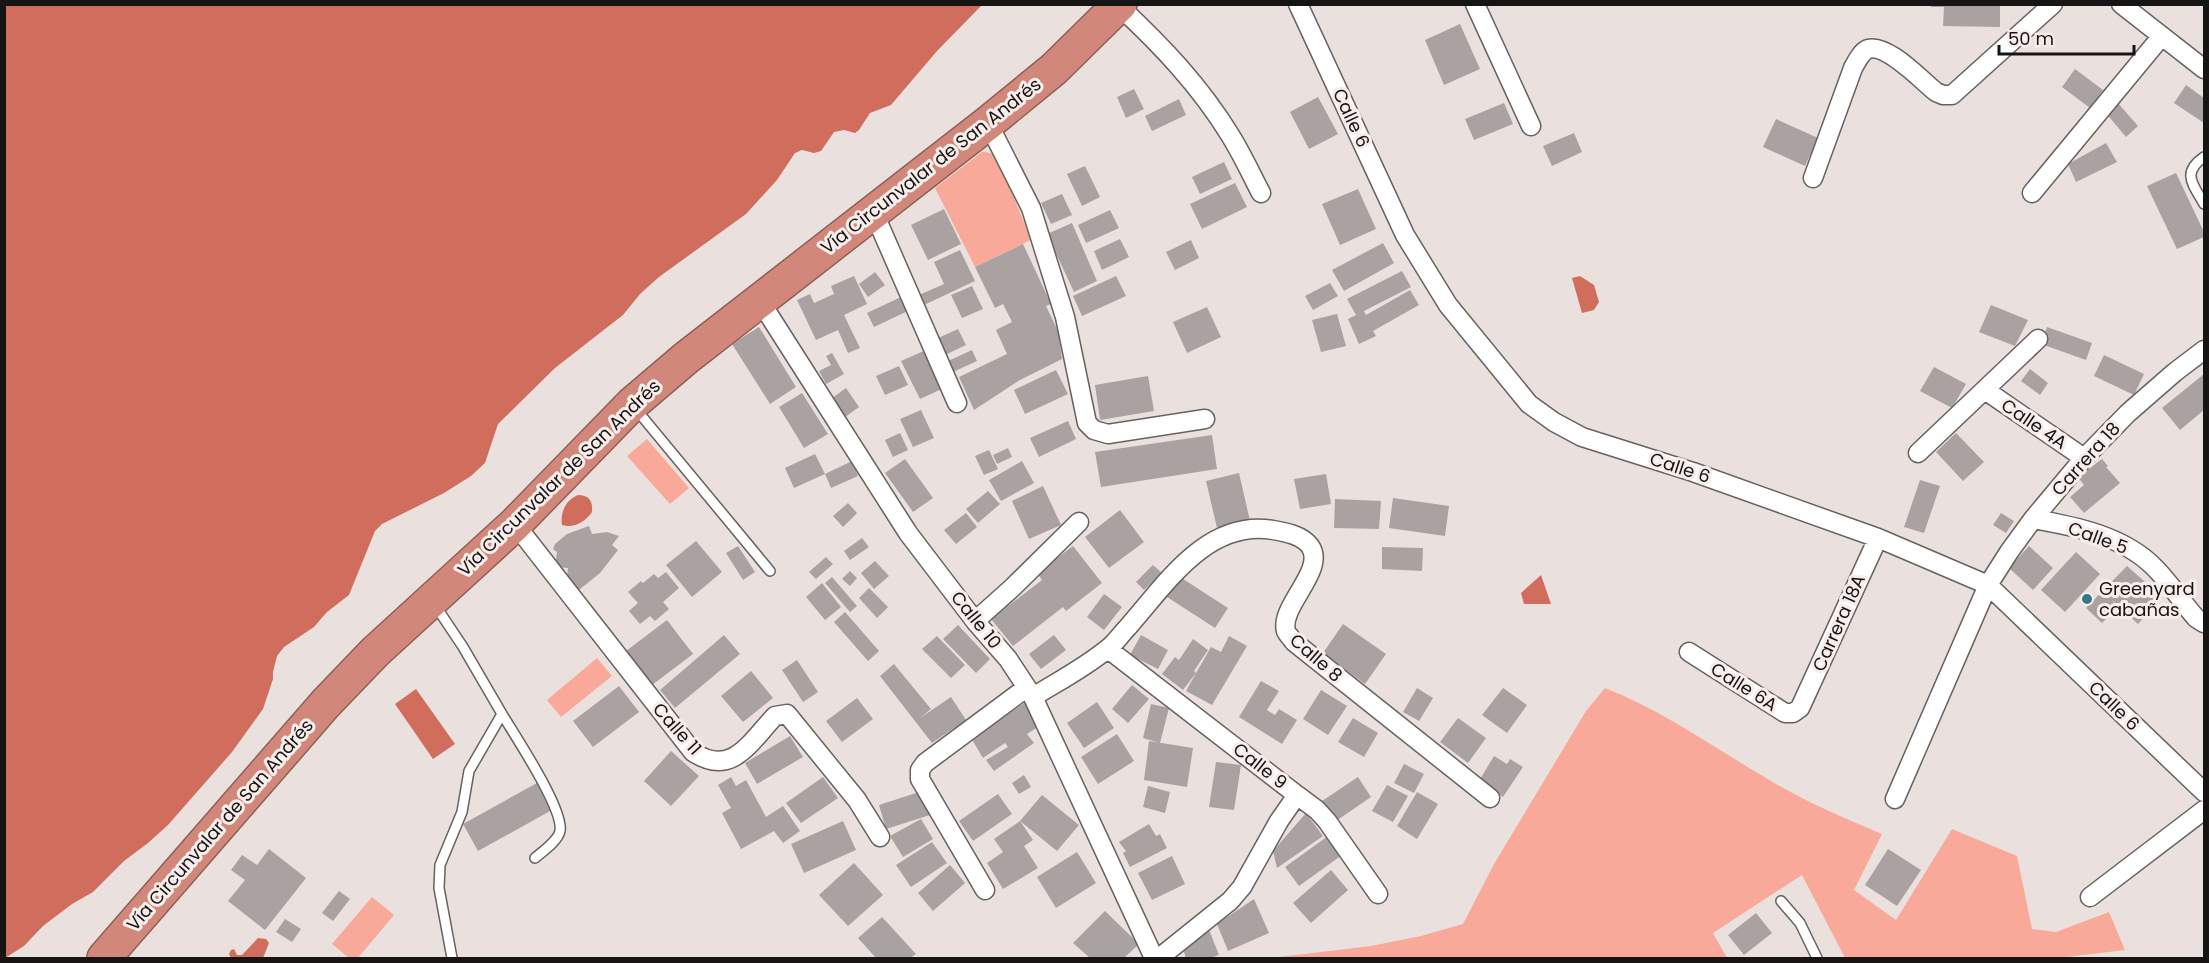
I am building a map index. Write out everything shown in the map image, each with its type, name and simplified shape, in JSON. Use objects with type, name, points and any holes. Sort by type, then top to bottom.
[{"type":"highway","name":"Vía Circunvalar de San Andrés","points":[[104,958],[326,703],[375,652],[515,524],[632,404],[686,358],[988,123],[1054,69],[1120,5]]},
{"type":"street","name":"Calle 6","points":[[1298,4],[1405,235],[1448,305],[1528,404],[1554,422],[1582,437],[1693,472],[1878,538],[1988,585],[2205,792]]},
{"type":"street","points":[[1475,4],[1532,126]]},
{"type":"street","points":[[1813,178],[1853,68],[1860,56],[1868,49],[1881,49],[1896,58],[1935,92],[1952,95],[2053,4]]},
{"type":"street","points":[[1120,5],[1165,50],[1201,93],[1231,136],[1261,193]]},
{"type":"street","points":[[2126,6],[2161,37],[2205,69]]},
{"type":"street","points":[[2032,194],[2161,37]]},
{"type":"street","points":[[988,123],[1031,208],[1065,317],[1087,423],[1094,430],[1108,434],[1205,419]]},
{"type":"street","points":[[874,213],[957,403]]},
{"type":"street","name":"Calle 10","points":[[760,301],[908,533],[975,621],[1008,659],[1030,693],[1154,958]]},
{"type":"street","points":[[1918,453],[2038,339]]},
{"type":"street","name":"Carrera 18","points":[[1895,799],[1988,585],[2033,519],[2084,458],[2128,413],[2175,372],[2205,350]]},
{"type":"street","name":"Calle 4A","points":[[1985,390],[2084,458]]},
{"type":"street","name":"Calle 5","points":[[2033,519],[2097,535],[2137,553],[2155,568],[2196,618],[2205,623]]},
{"type":"street","points":[[975,621],[1021,580],[1079,522]]},
{"type":"street","name":"Calle 11","points":[[515,524],[693,753],[705,760],[721,763],[729,760],[737,755],[776,716],[787,714],[857,800],[880,837]]},
{"type":"street","name":"Calle 8","points":[[985,890],[920,778],[920,770],[925,763],[1030,693],[1108,650],[1189,558],[1209,543],[1233,533],[1248,530],[1264,529],[1303,539],[1313,553],[1313,564],[1286,621],[1286,632],[1290,637],[1490,798]]},
{"type":"street","name":"Carrera 18A","points":[[1800,708],[1878,538]]},
{"type":"street","name":"Calle 9","points":[[1108,650],[1297,795],[1279,821],[1242,887],[1230,901],[1159,958]]},
{"type":"street","name":"Calle 6A","points":[[1689,652],[1785,713],[1793,713],[1800,708]]},
{"type":"street","points":[[1297,795],[1327,821],[1378,894]]},
{"type":"street","points":[[2090,897],[2205,810]]},
{"type":"lane","points":[[2205,157],[2194,166],[2190,173],[2191,181],[2205,204]]},
{"type":"lane","points":[[632,404],[770,571]]},
{"type":"lane","points":[[432,600],[464,647],[552,800],[560,824],[557,837],[535,858]]},
{"type":"lane","points":[[452,958],[439,888],[440,865],[462,812],[469,771],[502,714]]},
{"type":"lane","points":[[1780,901],[1800,923],[1817,958]]},
{"type":"shaded area","points":[[5,4],[982,5],[937,51],[891,105],[870,113],[855,133],[844,130],[834,132],[821,151],[814,153],[802,150],[795,153],[777,180],[746,214],[659,277],[640,294],[623,315],[555,368],[498,424],[485,463],[471,476],[444,493],[382,524],[375,531],[349,595],[327,612],[314,627],[284,647],[277,656],[273,679],[263,709],[232,752],[168,825],[124,861],[93,892],[72,904],[43,926],[24,946],[5,958]]},
{"type":"shaded area","points":[[982,152],[992,154],[999,160],[1031,240],[975,267],[935,188]]},
{"type":"shaded area","points":[[1580,276],[1594,285],[1599,302],[1594,310],[1582,313],[1572,278]]},
{"type":"shaded area","points":[[647,439],[689,488],[670,504],[627,456]]},
{"type":"shaded area","points":[[578,495],[589,499],[592,512],[579,523],[571,526],[562,525],[565,507]]},
{"type":"shaded area","points":[[1541,575],[1551,604],[1524,604],[1521,593]]},
{"type":"shaded area","points":[[597,658],[612,676],[561,717],[547,700]]},
{"type":"shaded area","points":[[1605,688],[1667,718],[1794,794],[1882,834],[1854,890],[1896,920],[1952,829],[2017,856],[2032,929],[2056,932],[2109,912],[2125,950],[2059,958],[1845,958],[1802,875],[1713,933],[1727,958],[1271,958],[1371,946],[1421,936],[1463,924],[1494,864],[1586,711]]},
{"type":"shaded area","points":[[416,689],[455,744],[433,759],[395,704]]},
{"type":"shaded area","points":[[372,897],[394,915],[358,958],[349,958],[332,944]]},
{"type":"shaded area","points":[[258,938],[266,939],[269,943],[263,958],[231,958],[229,954],[231,950],[234,949],[237,955],[242,955]]},
{"type":"building","points":[[1931,4],[2000,4],[2000,27],[1943,26],[1944,7],[1931,7]]},
{"type":"building","points":[[1460,24],[1480,69],[1444,85],[1425,40]]},
{"type":"building","points":[[2075,69],[2103,90],[2090,108],[2062,87]]},
{"type":"building","points":[[2186,85],[2204,98],[2204,123],[2174,103]]},
{"type":"building","points":[[1134,89],[1144,109],[1126,118],[1117,97]]},
{"type":"building","points":[[1318,97],[1338,134],[1309,149],[1290,112]]},
{"type":"building","points":[[1179,99],[1186,115],[1152,131],[1145,116]]},
{"type":"building","points":[[2117,102],[2138,126],[2126,137],[2105,112]]},
{"type":"building","points":[[1504,103],[1513,124],[1474,140],[1465,119]]},
{"type":"building","points":[[1776,119],[1818,138],[1805,166],[1763,147]]},
{"type":"building","points":[[1574,133],[1582,152],[1552,166],[1543,146]]},
{"type":"building","points":[[2106,143],[2117,162],[2076,182],[2068,164]]},
{"type":"building","points":[[1224,162],[1232,179],[1200,194],[1192,177]]},
{"type":"building","points":[[1085,166],[1100,197],[1082,206],[1067,174]]},
{"type":"building","points":[[2176,173],[2204,232],[2204,237],[2177,249],[2147,186]]},
{"type":"building","points":[[1235,183],[1247,207],[1202,229],[1190,204]]},
{"type":"building","points":[[1358,189],[1376,229],[1340,245],[1322,204]]},
{"type":"building","points":[[1062,194],[1072,215],[1051,224],[1041,203]]},
{"type":"building","points":[[944,209],[961,244],[928,260],[911,225]]},
{"type":"building","points":[[1110,210],[1119,228],[1086,243],[1078,225]]},
{"type":"building","points":[[1072,223],[1097,281],[1074,292],[1047,234]]},
{"type":"building","points":[[1120,239],[1129,257],[1102,270],[1094,251]]},
{"type":"building","points":[[1191,240],[1199,258],[1175,270],[1166,252]]},
{"type":"building","points":[[1383,243],[1394,263],[1344,291],[1332,270]]},
{"type":"building","points":[[1023,244],[1051,304],[1046,306],[1058,331],[1062,359],[1020,380],[974,410],[959,377],[1007,354],[996,330],[1012,322],[1003,304],[995,308],[975,267]]},
{"type":"building","points":[[960,250],[975,281],[924,305],[919,295],[944,284],[934,262]]},
{"type":"building","points":[[1402,271],[1411,287],[1364,311],[1366,315],[1410,290],[1419,305],[1373,331],[1376,336],[1359,344],[1348,319],[1356,315],[1347,299]]},
{"type":"building","points":[[875,272],[885,285],[868,297],[859,284]]},
{"type":"building","points":[[854,276],[867,304],[844,315],[860,348],[848,353],[838,330],[816,340],[797,300],[810,294],[814,303],[834,294],[831,286]]},
{"type":"building","points":[[1116,276],[1126,296],[1082,316],[1073,296]]},
{"type":"building","points":[[1330,283],[1338,296],[1313,310],[1305,296]]},
{"type":"building","points":[[972,286],[983,309],[962,318],[951,295]]},
{"type":"building","points":[[903,296],[910,310],[874,327],[867,313]]},
{"type":"building","points":[[1991,305],[2028,320],[2015,346],[1979,332]]},
{"type":"building","points":[[1207,307],[1221,337],[1187,353],[1173,322]]},
{"type":"building","points":[[1337,314],[1346,346],[1321,352],[1312,320]]},
{"type":"building","points":[[759,327],[796,387],[770,404],[732,344]]},
{"type":"building","points":[[2047,327],[2092,343],[2086,360],[2041,344]]},
{"type":"building","points":[[958,329],[966,345],[943,356],[936,339]]},
{"type":"building","points":[[926,350],[944,388],[920,399],[901,361]]},
{"type":"building","points":[[972,350],[977,361],[953,372],[948,361]]},
{"type":"building","points":[[832,353],[844,374],[826,384],[819,371],[831,365],[826,356]]},
{"type":"building","points":[[2104,355],[2144,374],[2134,395],[2094,376]]},
{"type":"building","points":[[899,366],[908,385],[885,395],[876,376]]},
{"type":"building","points":[[1934,367],[1966,384],[1952,408],[1920,391]]},
{"type":"building","points":[[2030,369],[2048,383],[2040,395],[2021,381]]},
{"type":"building","points":[[1056,370],[1068,394],[1025,414],[1014,390]]},
{"type":"building","points":[[2204,374],[2204,410],[2180,430],[2162,408]]},
{"type":"building","points":[[1148,376],[1154,411],[1100,420],[1095,385]]},
{"type":"building","points":[[846,388],[859,407],[841,420],[828,401]]},
{"type":"building","points":[[802,393],[828,434],[804,448],[779,407]]},
{"type":"building","points":[[921,410],[934,438],[913,447],[900,419]]},
{"type":"building","points":[[1068,421],[1076,439],[1039,457],[1030,438]]},
{"type":"building","points":[[900,433],[908,450],[893,457],[885,440]]},
{"type":"building","points":[[1956,433],[1984,462],[1963,481],[1936,452]]},
{"type":"building","points":[[1212,435],[1217,469],[1101,487],[1095,452]]},
{"type":"building","points":[[1008,448],[1012,457],[997,464],[993,455]]},
{"type":"building","points":[[989,450],[998,469],[984,475],[975,456]]},
{"type":"building","points":[[815,454],[825,474],[794,488],[785,468]]},
{"type":"building","points":[[905,459],[933,498],[913,512],[885,473]]},
{"type":"building","points":[[2102,459],[2120,483],[2084,513],[2070,497],[2084,485],[2078,477]]},
{"type":"building","points":[[852,461],[858,476],[831,488],[825,474]]},
{"type":"building","points":[[1022,461],[1034,483],[1001,501],[989,480]]},
{"type":"building","points":[[1239,473],[1250,521],[1217,528],[1206,481]]},
{"type":"building","points":[[1326,474],[1331,504],[1300,509],[1294,479]]},
{"type":"building","points":[[1920,480],[1940,486],[1924,533],[1904,527]]},
{"type":"building","points":[[1043,486],[1061,525],[1029,539],[1012,501]]},
{"type":"building","points":[[988,491],[1000,504],[978,523],[966,509]]},
{"type":"building","points":[[1393,498],[1449,506],[1445,536],[1389,528]]},
{"type":"building","points":[[1335,499],[1381,501],[1379,529],[1334,528]]},
{"type":"building","points":[[848,503],[857,513],[843,527],[833,516]]},
{"type":"building","points":[[1120,510],[1144,542],[1109,568],[1085,537]]},
{"type":"building","points":[[966,513],[977,527],[956,544],[944,530]]},
{"type":"building","points":[[2001,513],[2014,521],[2006,533],[1993,525]]},
{"type":"building","points":[[589,526],[592,534],[607,532],[619,536],[612,545],[618,550],[600,573],[574,594],[567,578],[568,568],[555,567],[557,552],[553,549],[555,544],[567,534]]},
{"type":"building","points":[[862,538],[869,547],[850,560],[844,551]]},
{"type":"building","points":[[696,541],[722,572],[692,597],[666,565]]},
{"type":"building","points":[[738,546],[755,572],[743,580],[726,553]]},
{"type":"building","points":[[1073,546],[1102,583],[1066,611],[1063,607],[1013,646],[991,619],[1042,580],[1037,573]]},
{"type":"building","points":[[2029,546],[2053,568],[2033,590],[2009,568]]},
{"type":"building","points":[[1382,547],[1423,548],[1422,571],[1382,569]]},
{"type":"building","points":[[2076,552],[2100,574],[2065,612],[2041,590]]},
{"type":"building","points":[[826,557],[833,564],[816,579],[809,572]]},
{"type":"building","points":[[875,561],[889,576],[874,589],[861,573]]},
{"type":"building","points":[[1153,565],[1162,573],[1144,590],[1136,582]]},
{"type":"building","points":[[2127,566],[2162,597],[2138,624],[2111,599],[2118,607],[2102,623],[2086,608]]},
{"type":"building","points":[[850,571],[857,578],[850,586],[842,579]]},
{"type":"building","points":[[666,572],[679,588],[663,602],[669,609],[655,621],[650,616],[640,624],[629,611],[638,603],[628,592],[654,574],[658,578]]},
{"type":"building","points":[[832,577],[857,606],[850,612],[825,583]]},
{"type":"building","points":[[1180,577],[1228,608],[1215,628],[1167,597]]},
{"type":"building","points":[[822,583],[841,607],[825,620],[806,597]]},
{"type":"building","points":[[869,588],[888,607],[877,618],[859,598]]},
{"type":"building","points":[[1104,594],[1122,607],[1104,630],[1087,617]]},
{"type":"building","points":[[845,612],[879,651],[868,661],[834,622]]},
{"type":"building","points":[[667,620],[693,654],[652,685],[626,651]]},
{"type":"building","points":[[1343,624],[1386,654],[1365,684],[1323,653]]},
{"type":"building","points":[[958,625],[990,659],[976,673],[943,639]]},
{"type":"building","points":[[724,635],[740,654],[675,708],[660,690]]},
{"type":"building","points":[[1054,635],[1066,650],[1041,669],[1029,654]]},
{"type":"building","points":[[1141,635],[1168,650],[1158,669],[1130,655]]},
{"type":"building","points":[[937,636],[965,665],[951,678],[922,649]]},
{"type":"building","points":[[1229,636],[1247,646],[1212,705],[1186,691],[1211,647],[1221,652]]},
{"type":"building","points":[[1193,639],[1208,650],[1194,671],[1196,673],[1183,690],[1162,674],[1175,657],[1179,660]]},
{"type":"building","points":[[797,660],[818,692],[803,702],[782,670]]},
{"type":"building","points":[[894,664],[931,709],[920,718],[951,697],[966,720],[932,743],[880,676]]},
{"type":"building","points":[[751,671],[773,698],[743,722],[721,696]]},
{"type":"building","points":[[1261,681],[1279,691],[1267,710],[1275,715],[1279,709],[1297,720],[1282,744],[1239,717]]},
{"type":"building","points":[[1132,685],[1149,699],[1128,723],[1112,709]]},
{"type":"building","points":[[619,686],[639,712],[593,747],[573,721]]},
{"type":"building","points":[[1417,688],[1433,698],[1419,721],[1403,712]]},
{"type":"building","points":[[1503,688],[1527,705],[1507,733],[1482,715]]},
{"type":"building","points":[[1321,690],[1347,706],[1328,735],[1303,719]]},
{"type":"building","points":[[857,698],[873,719],[842,742],[826,721]]},
{"type":"building","points":[[1026,702],[1041,725],[1027,734],[1034,743],[994,771],[986,760],[1008,747],[1005,743],[983,758],[971,738]]},
{"type":"building","points":[[1097,702],[1114,728],[1084,748],[1067,723]]},
{"type":"building","points":[[1151,704],[1169,708],[1160,743],[1143,738]]},
{"type":"building","points":[[1353,718],[1378,733],[1364,757],[1338,742]]},
{"type":"building","points":[[1458,718],[1486,738],[1468,763],[1440,742]]},
{"type":"building","points":[[1117,734],[1134,761],[1098,784],[1081,757]]},
{"type":"building","points":[[790,736],[803,757],[757,784],[745,763]]},
{"type":"building","points":[[1149,741],[1193,748],[1187,787],[1144,780]]},
{"type":"building","points":[[671,751],[699,776],[671,806],[644,781]]},
{"type":"building","points":[[1494,756],[1507,764],[1510,759],[1523,767],[1503,797],[1479,781]]},
{"type":"building","points":[[1216,762],[1241,765],[1234,810],[1209,807]]},
{"type":"building","points":[[1404,764],[1424,774],[1414,793],[1394,783]]},
{"type":"building","points":[[1024,775],[1031,787],[1019,794],[1012,783]]},
{"type":"building","points":[[731,777],[736,786],[746,780],[766,817],[783,806],[800,831],[783,843],[774,831],[741,849],[722,813],[731,808],[718,785]]},
{"type":"building","points":[[823,777],[838,798],[801,823],[786,803]]},
{"type":"building","points":[[1358,777],[1371,797],[1336,821],[1322,801]]},
{"type":"building","points":[[537,783],[552,810],[478,851],[463,824]]},
{"type":"building","points":[[1387,785],[1408,796],[1393,822],[1372,811]]},
{"type":"building","points":[[1148,786],[1170,792],[1165,813],[1143,807]]},
{"type":"building","points":[[922,791],[930,815],[886,829],[879,805]]},
{"type":"building","points":[[1417,792],[1438,804],[1417,839],[1397,826]]},
{"type":"building","points":[[998,794],[1012,814],[973,841],[959,821]]},
{"type":"building","points":[[1042,795],[1079,825],[1057,851],[1020,821]]},
{"type":"building","points":[[1306,813],[1323,836],[1277,868],[1273,851]]},
{"type":"building","points":[[921,819],[933,839],[903,857],[890,836]]},
{"type":"building","points":[[843,821],[856,850],[804,873],[791,844]]},
{"type":"building","points":[[1020,821],[1033,840],[1024,846],[1038,868],[1003,889],[987,863],[1003,852],[994,839]]},
{"type":"building","points":[[1149,824],[1156,836],[1160,834],[1167,848],[1130,867],[1123,853],[1126,851],[1119,842]]},
{"type":"building","points":[[1328,836],[1342,855],[1299,886],[1285,867]]},
{"type":"building","points":[[932,842],[947,863],[911,887],[896,865]]},
{"type":"building","points":[[269,849],[306,878],[265,930],[228,901],[245,880],[231,870],[242,855],[257,865]]},
{"type":"building","points":[[1888,849],[1921,870],[1897,906],[1865,885]]},
{"type":"building","points":[[1077,852],[1096,883],[1056,908],[1037,877]]},
{"type":"building","points":[[1172,856],[1185,884],[1152,900],[1138,873]]},
{"type":"building","points":[[854,863],[883,895],[848,926],[819,895]]},
{"type":"building","points":[[950,865],[965,883],[933,911],[918,893]]},
{"type":"building","points":[[1331,870],[1348,890],[1311,923],[1293,903]]},
{"type":"building","points":[[339,891],[350,899],[333,921],[322,913]]},
{"type":"building","points":[[1254,899],[1269,933],[1228,951],[1217,924]]},
{"type":"building","points":[[1105,911],[1139,944],[1124,958],[1090,958],[1073,943]]},
{"type":"building","points":[[1756,913],[1772,933],[1744,955],[1728,935]]},
{"type":"building","points":[[882,917],[916,954],[910,958],[876,958],[858,938]]},
{"type":"building","points":[[285,919],[301,929],[292,942],[276,932]]},
{"type":"building","points":[[1208,927],[1219,955],[1210,958],[1186,958],[1183,949]]},
{"type":"place","name":"Greenyard cabañas","points":[[2087,599]]}]
